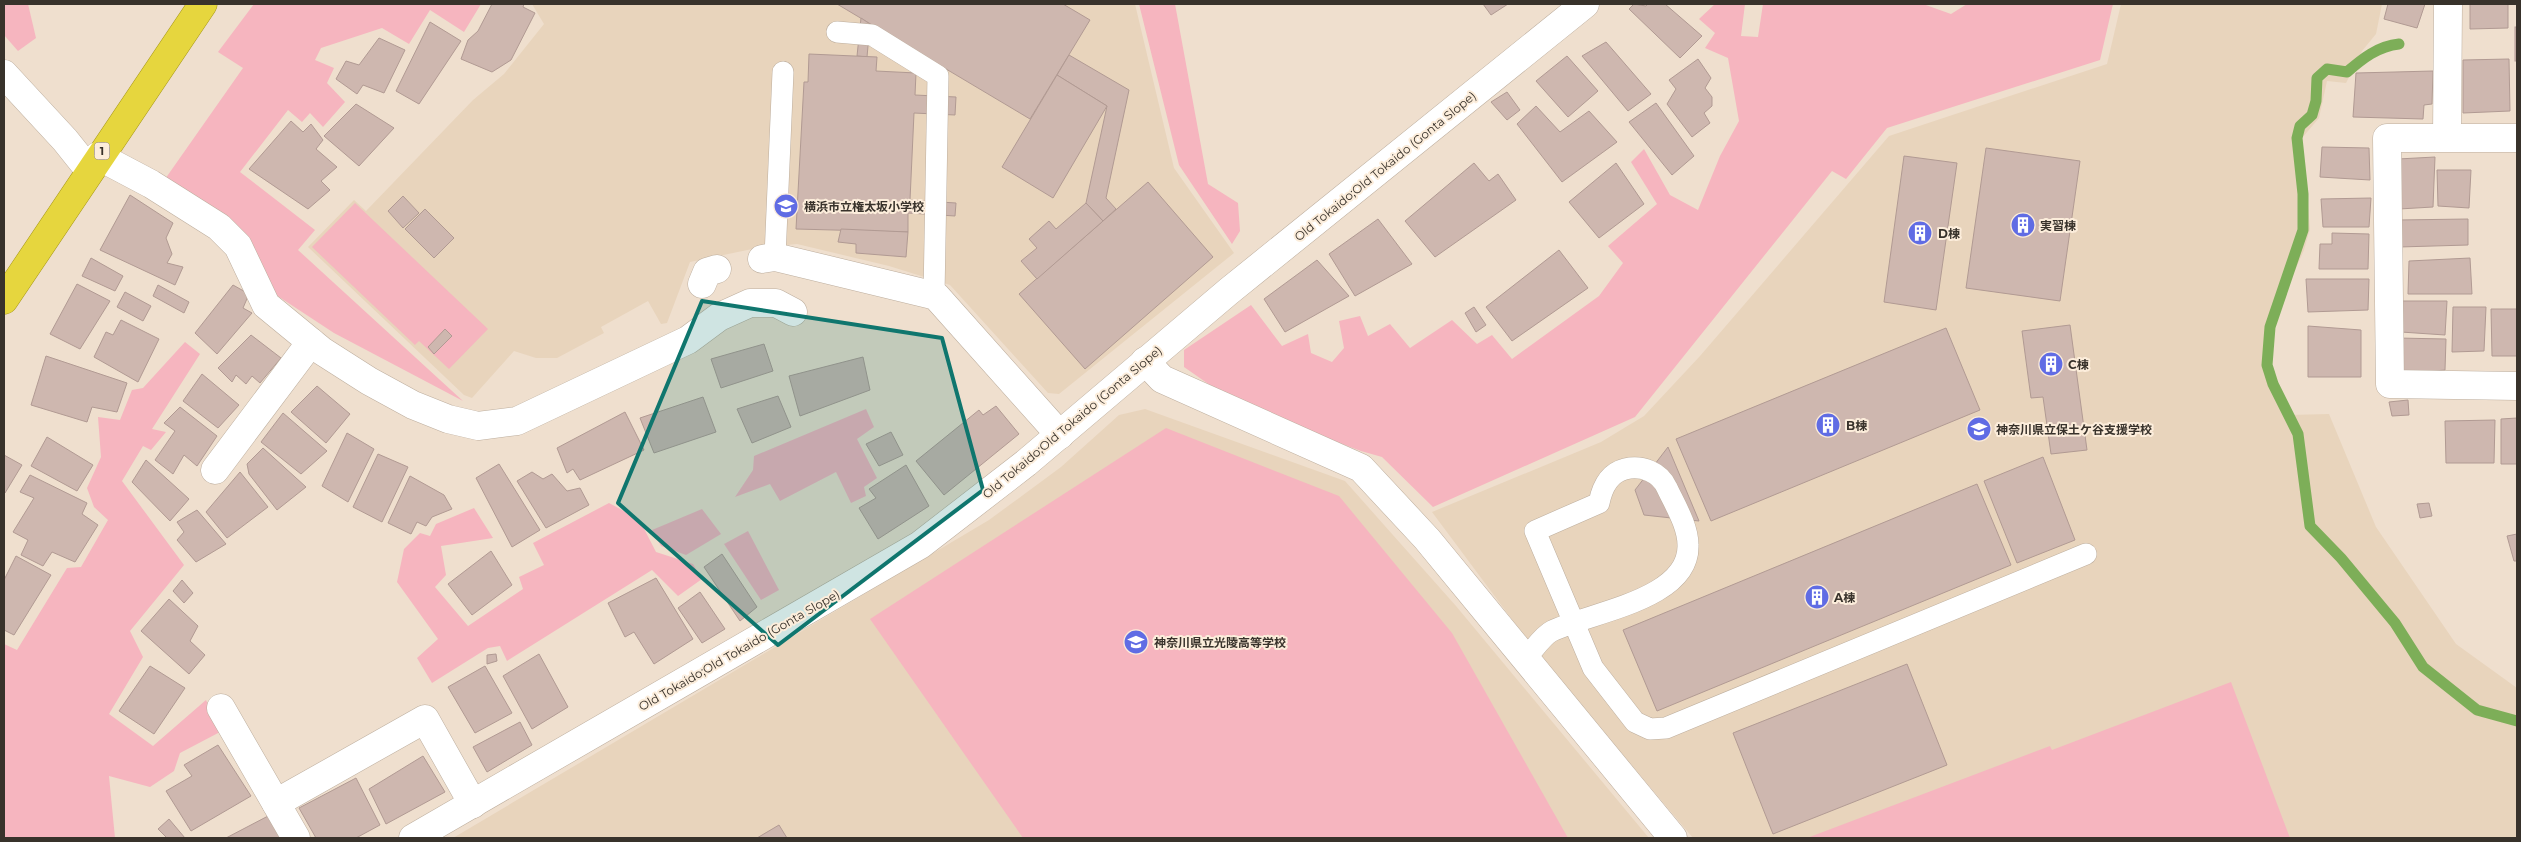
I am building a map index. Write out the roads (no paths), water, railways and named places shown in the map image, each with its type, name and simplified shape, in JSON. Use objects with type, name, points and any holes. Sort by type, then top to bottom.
[{"type":"highway","name":"1","points":[[4,300],[94,163],[203,4]]},
{"type":"street","name":"Old Tokaido;Old Tokaido (Gonta Slope)","points":[[412,838],[920,545],[1060,435],[1144,360],[1585,4]]},
{"type":"street","points":[[2446,137],[2448,4]]},
{"type":"street","points":[[4,74],[65,140],[94,163],[151,184],[219,227],[238,246],[266,305],[310,342],[369,382],[413,405],[448,419],[478,426],[517,420],[691,328],[750,303],[776,303],[793,312]]},
{"type":"street","points":[[2517,138],[2387,138],[2390,384],[2517,386]]},
{"type":"street","points":[[768,258],[934,295],[1060,435]]},
{"type":"street","points":[[215,470],[310,342]]},
{"type":"street","points":[[1144,360],[1162,380],[1361,468],[1427,539],[1673,838]]},
{"type":"street","points":[[221,708],[296,838]]},
{"type":"street","points":[[276,803],[425,719],[473,804]]},
{"type":"lane","points":[[837,32],[872,35],[938,76],[934,295]]},
{"type":"lane","points":[[768,258],[783,72]]},
{"type":"lane","points":[[1525,659],[1550,632],[1574,623],[1655,593],[1668,585],[1679,574],[1686,560],[1688,545],[1685,530],[1665,482],[1654,472],[1639,468],[1624,469],[1611,477],[1602,489],[1599,503],[1535,531],[1574,623],[1593,668],[1636,722],[1650,729],[1666,728],[2086,554]]},
{"type":"waterway","points":[[2399,44],[2377,50],[2347,72],[2327,69],[2317,78],[2316,101],[2312,115],[2300,126],[2297,138],[2303,194],[2303,230],[2270,327],[2267,365],[2273,384],[2298,434],[2310,526],[2341,558],[2395,623],[2423,667],[2477,710],[2517,721]]},
{"type":"place","name":"横浜市立権太坂小学校","points":[[786,206]]},
{"type":"place","name":"実習棟","points":[[2023,225]]},
{"type":"place","name":"D棟","points":[[1920,233]]},
{"type":"place","name":"C棟","points":[[2051,364]]},
{"type":"place","name":"B棟","points":[[1828,425]]},
{"type":"place","name":"神奈川県立保土ケ谷支援学校","points":[[1979,429]]},
{"type":"place","name":"A棟","points":[[1817,597]]},
{"type":"place","name":"神奈川県立光陵高等学校","points":[[1136,642]]}]
